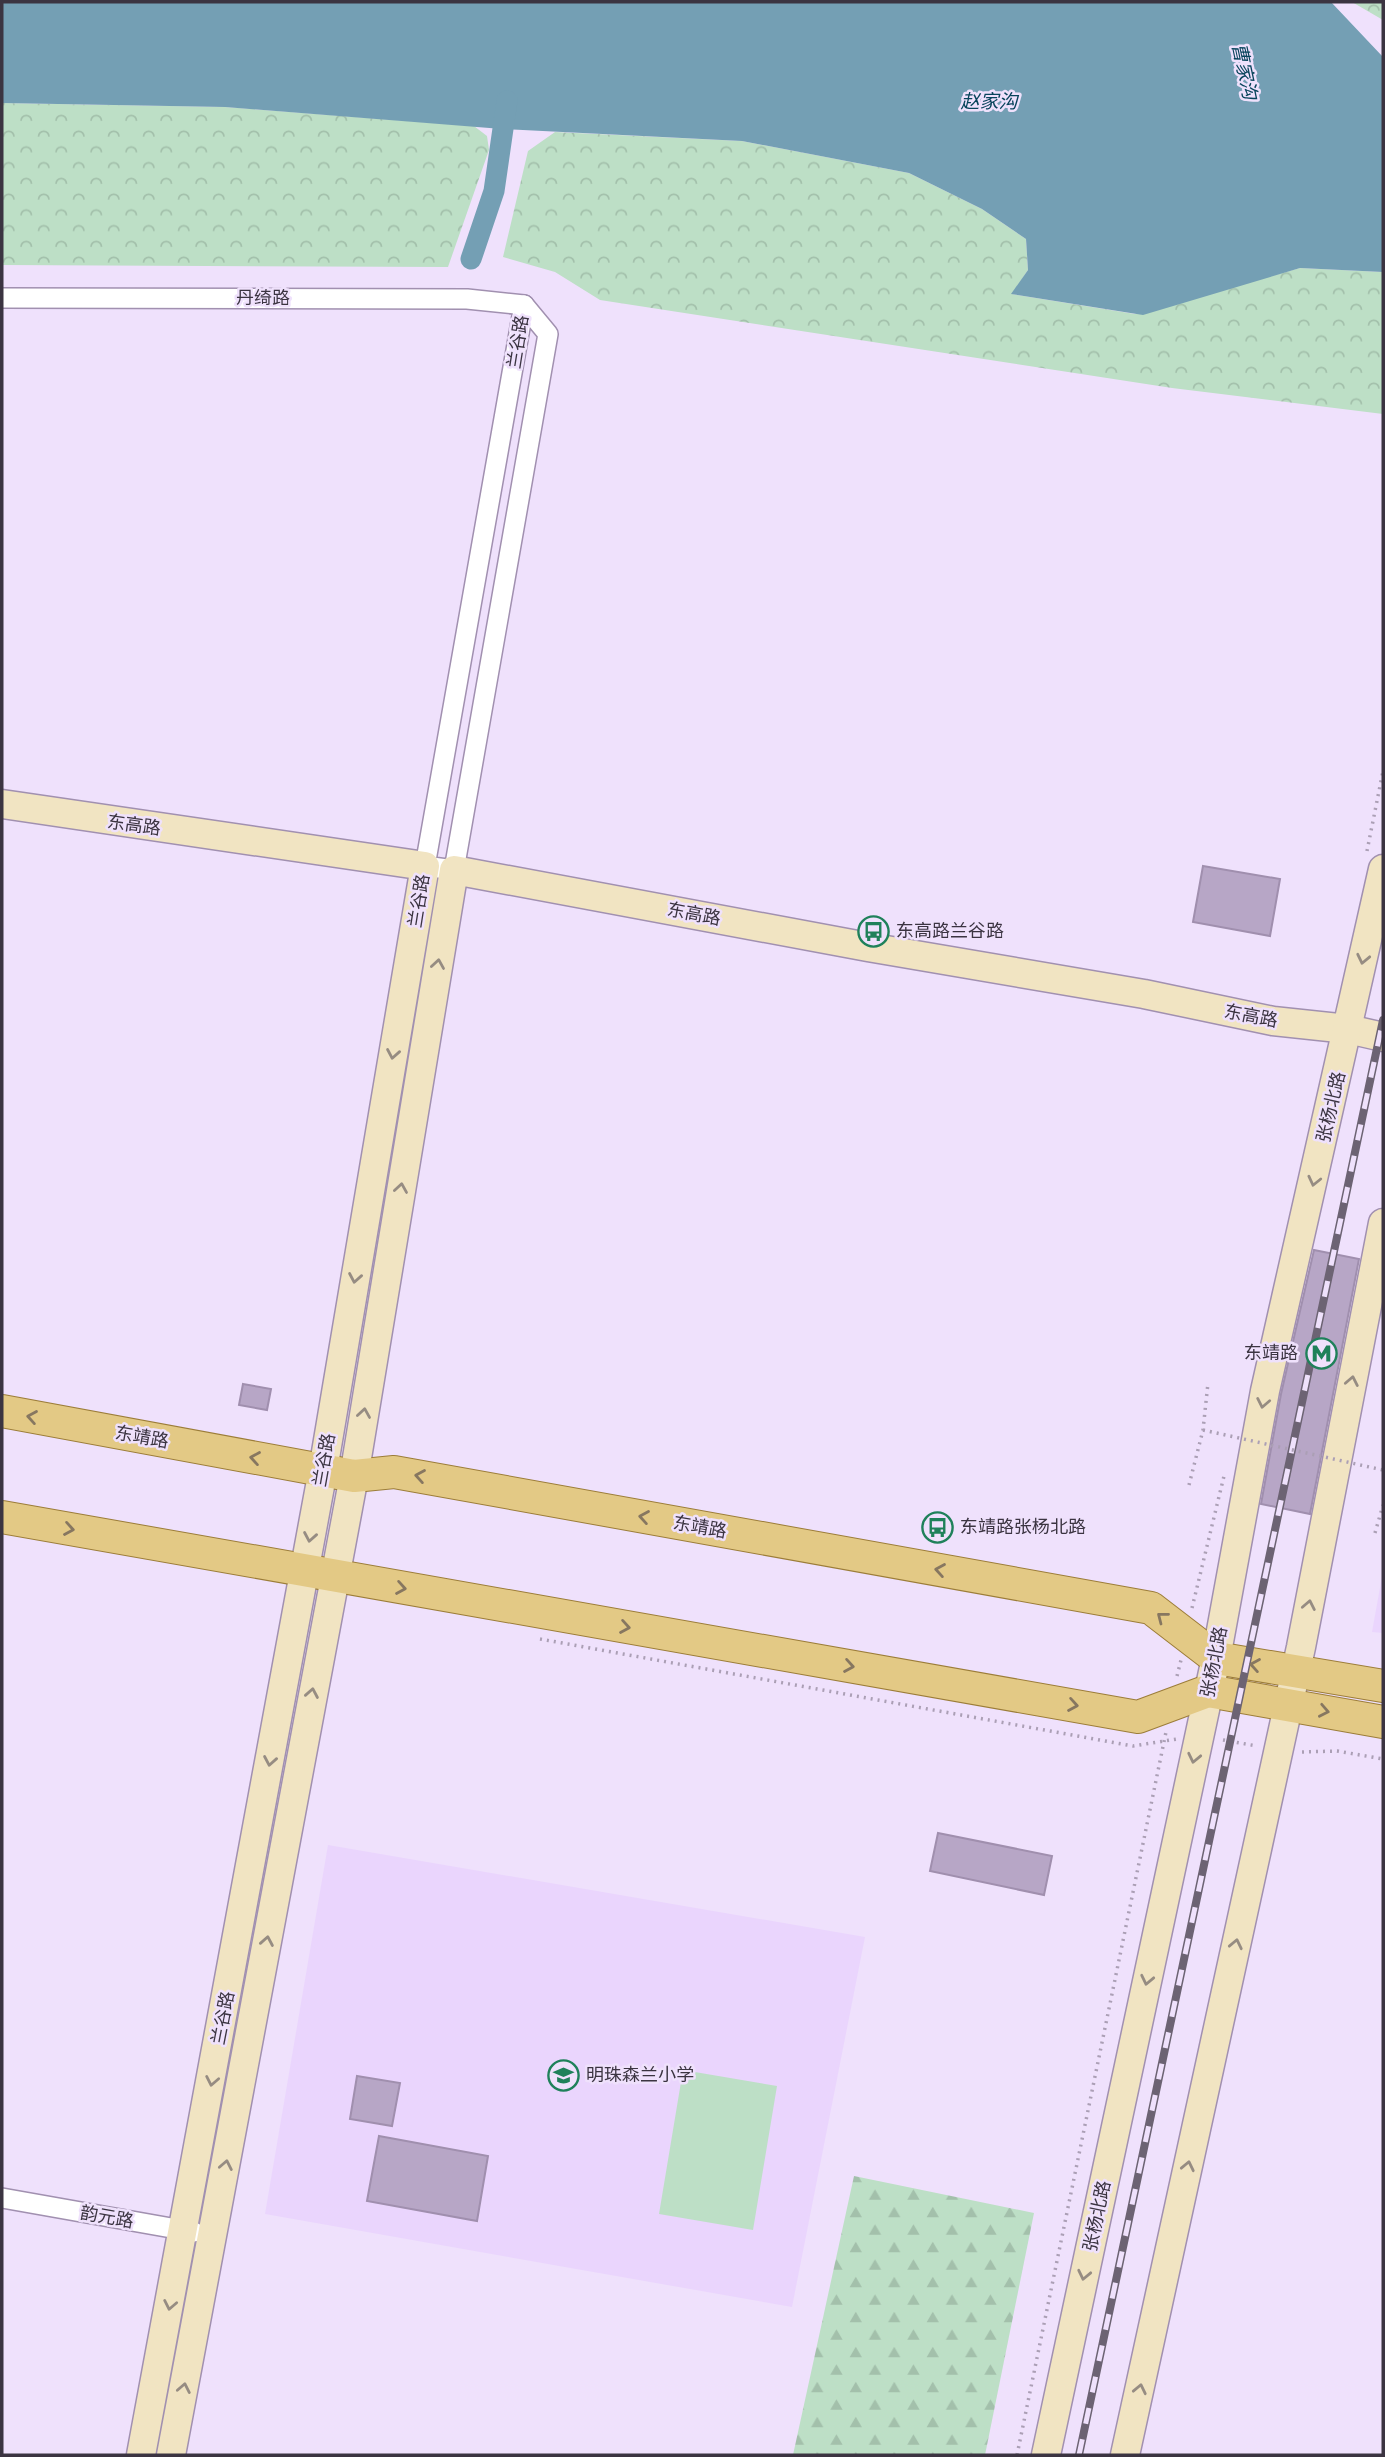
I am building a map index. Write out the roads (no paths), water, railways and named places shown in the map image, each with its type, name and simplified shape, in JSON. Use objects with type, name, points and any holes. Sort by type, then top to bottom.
[{"type":"main road","name":"东靖路","points":[[2,1411],[354,1476],[394,1472],[1151,1608],[1216,1658],[1379,1686]]},
{"type":"main road","points":[[2,1517],[1138,1717],[1208,1691],[1383,1723]]},
{"type":"street","name":"丹绮路","points":[[2,298],[467,299],[524,305]]},
{"type":"street","name":"兰谷路","points":[[171,2455],[213,2236],[319,1574],[323,1470],[425,866],[524,305]]},
{"type":"street","name":"兰谷路","points":[[141,2455],[183,2230],[319,1574],[354,1476],[454,870],[548,334],[524,305]]},
{"type":"street","name":"东高路","points":[[2,804],[454,870],[868,947],[1144,994],[1273,1021],[1348,1029],[1383,1037]]},
{"type":"street","name":"张杨北路","points":[[1046,2455],[1216,1658],[1265,1391],[1383,869]]},
{"type":"street","points":[[1125,2455],[1295,1671],[1383,1223]]},
{"type":"street","name":"韵元路","points":[[2,2198],[213,2236]]},
{"type":"water","name":"赵家沟","points":[[2,2],[1331,2],[1383,57],[1383,272],[1300,268],[1143,315],[1011,294],[1028,270],[1026,239],[982,209],[909,173],[742,141],[502,129],[225,107],[2,103]]},
{"type":"waterway","points":[[471,259],[494,191],[507,101]]},
{"type":"railway","points":[[1079,2455],[1383,1020]]},
{"type":"place","name":"东高路兰谷路","points":[[873,931]]},
{"type":"place","name":"东靖路","points":[[1321,1353]]},
{"type":"place","name":"东靖路张杨北路","points":[[937,1527]]},
{"type":"place","name":"明珠森兰小学","points":[[563,2075]]},
{"type":"water label","name":"曹家沟","points":[[1245,71]]}]
